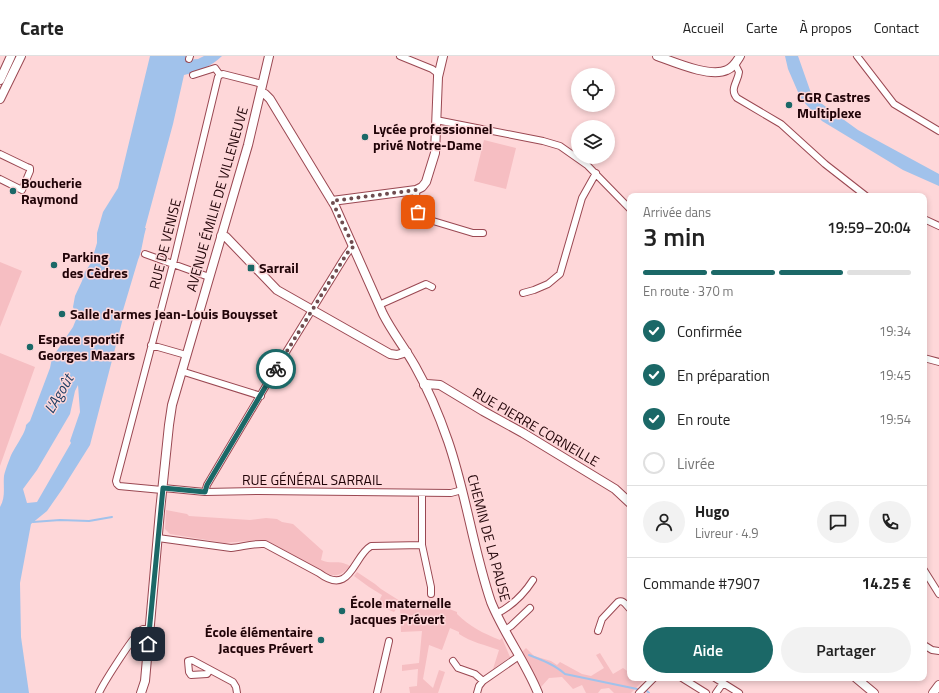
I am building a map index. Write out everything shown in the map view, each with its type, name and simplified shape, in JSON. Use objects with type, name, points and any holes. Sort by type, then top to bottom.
[{"type":"street","points":[[1,75],[12,56]]},
{"type":"street","points":[[0,99],[21,56]]},
{"type":"street","name":"AVENUE ÉMILIE DE VILLENEUVE","points":[[141,693],[145,681],[170,418],[181,371],[248,144],[269,56]]},
{"type":"street","points":[[400,56],[432,69],[436,72],[438,77]]},
{"type":"street","points":[[332,201],[416,190],[424,185],[429,177],[435,153],[438,77],[443,56]]},
{"type":"street","points":[[657,56],[697,69],[714,72],[726,71],[735,64],[740,56]]},
{"type":"street","points":[[857,56],[894,104],[939,131]]},
{"type":"street","points":[[735,64],[739,72],[733,90],[734,95],[781,124],[825,164],[862,193]]},
{"type":"street","points":[[193,75],[215,68],[220,74],[262,84]]},
{"type":"street","name":"RUE DE VENISE","points":[[116,484],[220,74]]},
{"type":"street","name":"CHEMIN DE LA PAUSE","points":[[260,93],[265,94],[270,99],[332,201],[379,305],[390,327],[407,352],[424,385],[447,439],[462,490],[483,575],[496,614],[538,693]]},
{"type":"street","points":[[436,120],[555,144],[574,155],[596,173],[627,206]]},
{"type":"street","points":[[0,154],[30,168],[30,171],[22,190],[0,179]]},
{"type":"street","points":[[523,293],[548,284],[560,274],[582,198],[596,173]]},
{"type":"street","points":[[416,190],[417,209],[420,216],[473,232],[483,233]]},
{"type":"street","points":[[927,220],[939,226]]},
{"type":"street","points":[[221,236],[226,237],[274,287],[390,354],[397,355],[407,352]]},
{"type":"street","points":[[205,492],[207,485],[312,310],[348,251],[354,247]]},
{"type":"street","points":[[145,254],[209,277]]},
{"type":"street","points":[[379,305],[426,284],[432,287]]},
{"type":"street","points":[[151,345],[186,355]]},
{"type":"street","points":[[927,359],[939,362]]},
{"type":"street","points":[[181,371],[260,396]]},
{"type":"street","name":"RUE PIERRE CORNEILLE","points":[[424,385],[440,386],[615,489],[627,500]]},
{"type":"street","name":"RUE GÉNÉRAL SARRAIL","points":[[116,484],[119,486],[205,492],[259,491],[451,493],[462,490]]},
{"type":"street","points":[[422,493],[422,545],[431,587],[431,594]]},
{"type":"street","points":[[158,538],[223,547],[241,547],[245,545],[261,544],[270,546],[319,573],[326,579],[334,580],[343,578],[349,574],[371,546],[422,545]]},
{"type":"street","points":[[927,575],[939,594]]},
{"type":"street","points":[[496,614],[509,606],[533,580]]},
{"type":"street","points":[[598,631],[602,620],[618,602],[624,602],[627,606]]},
{"type":"street","points":[[505,630],[530,608]]},
{"type":"street","points":[[99,693],[137,633],[143,628],[150,629]]},
{"type":"street","points":[[377,693],[389,641]]},
{"type":"street","points":[[927,647],[932,650],[939,651]]},
{"type":"street","points":[[476,693],[483,680],[519,656]]},
{"type":"street","points":[[453,661],[458,668],[475,674],[483,680]]},
{"type":"street","points":[[210,670],[233,682],[237,693]]},
{"type":"street","name":"AVENUE ÉMILIE DE VILLENEUVE","points":[[145,681],[147,693]]},
{"type":"street","points":[[639,693],[651,681]]},
{"type":"street","points":[[687,681],[706,693]]},
{"type":"street","points":[[720,681],[739,693]]},
{"type":"street","points":[[860,681],[874,693]]},
{"type":"street","points":[[716,693],[723,683]]},
{"type":"street","points":[[933,693],[939,685]]},
{"type":"shaded area","points":[[484,140],[516,148],[506,189],[474,181]]},
{"type":"shaded area","points":[[0,262],[22,271],[0,327]]},
{"type":"shaded area","points":[[0,353],[35,367],[0,466]]},
{"type":"shaded area","points":[[166,510],[187,514],[189,516],[250,520],[266,518],[277,519],[282,522],[293,524],[323,551],[321,560],[342,563],[350,566],[340,574],[331,575],[268,541],[258,540],[225,543],[170,534],[165,529]]},
{"type":"shaded area","points":[[357,572],[400,601],[426,610],[429,599],[457,612],[462,619],[477,629],[500,640],[502,638],[510,657],[493,669],[499,650],[468,639],[459,634],[459,632],[450,628],[442,650],[429,645],[423,679],[433,688],[439,670],[445,672],[438,693],[410,693],[409,687],[417,686],[418,669],[402,671],[402,665],[419,663],[422,631],[401,632],[400,609],[397,608],[394,612],[382,607],[378,603],[382,595],[354,576]]},
{"type":"shaded area","points":[[526,648],[534,656],[551,661],[557,665],[560,662],[582,674],[591,676],[604,668],[596,655],[600,653],[613,674],[623,668],[627,671],[627,681],[643,681],[631,693],[614,693],[609,688],[601,689],[598,693],[586,693],[582,685],[573,689],[562,677],[549,678],[541,687],[524,657],[523,651]]},
{"type":"water","name":"L'Agoût","points":[[150,56],[186,56],[186,60],[198,59],[204,56],[222,56],[214,63],[204,68],[184,75],[173,124],[145,228],[141,253],[121,317],[123,318],[90,445],[47,511],[31,524],[20,583],[21,637],[29,693],[0,693],[0,507],[4,496],[4,474],[26,425],[30,421],[50,368],[52,358],[73,327],[77,317],[73,307],[75,296],[85,272],[91,263],[97,243],[97,233],[103,212],[118,188]],"holes":[[[78,385],[80,412],[70,441],[71,443],[37,502],[27,503],[23,489],[37,470],[70,414],[75,391]]]},
{"type":"water","points":[[785,56],[798,56],[811,93],[818,101],[858,130],[939,174],[939,186],[903,170],[822,121],[801,99],[788,69]]},
{"type":"waterway","points":[[33,522],[60,520],[89,521],[112,517]]},
{"type":"waterway","points":[[529,655],[553,665],[565,674],[637,689]]},
{"type":"way so far","points":[[276,369],[346,255],[351,248],[354,247],[332,201],[416,190],[416,204],[418,212]]},
{"type":"place","name":"CGR Castres Multiplexe","points":[[789,105]]},
{"type":"place","name":"Lycée professionnel privé Notre-Dame","points":[[365,137]]},
{"type":"place","name":"Boucherie Raymond","points":[[13,191]]},
{"type":"place","name":"Parking des Cèdres","points":[[54,265]]},
{"type":"place","name":"Sarrail","points":[[251,268]]},
{"type":"place","name":"Salle d'armes Jean-Louis Bouysset","points":[[62,314]]},
{"type":"place","name":"Espace sportif Georges Mazars","points":[[30,347]]},
{"type":"place","name":"École maternelle Jacques Prévert","points":[[342,611]]},
{"type":"place","name":"École élémentaire Jacques Prévert","points":[[321,640]]},
{"type":"route","points":[[148,644],[163,488],[205,492],[207,485],[276,369]]}]
